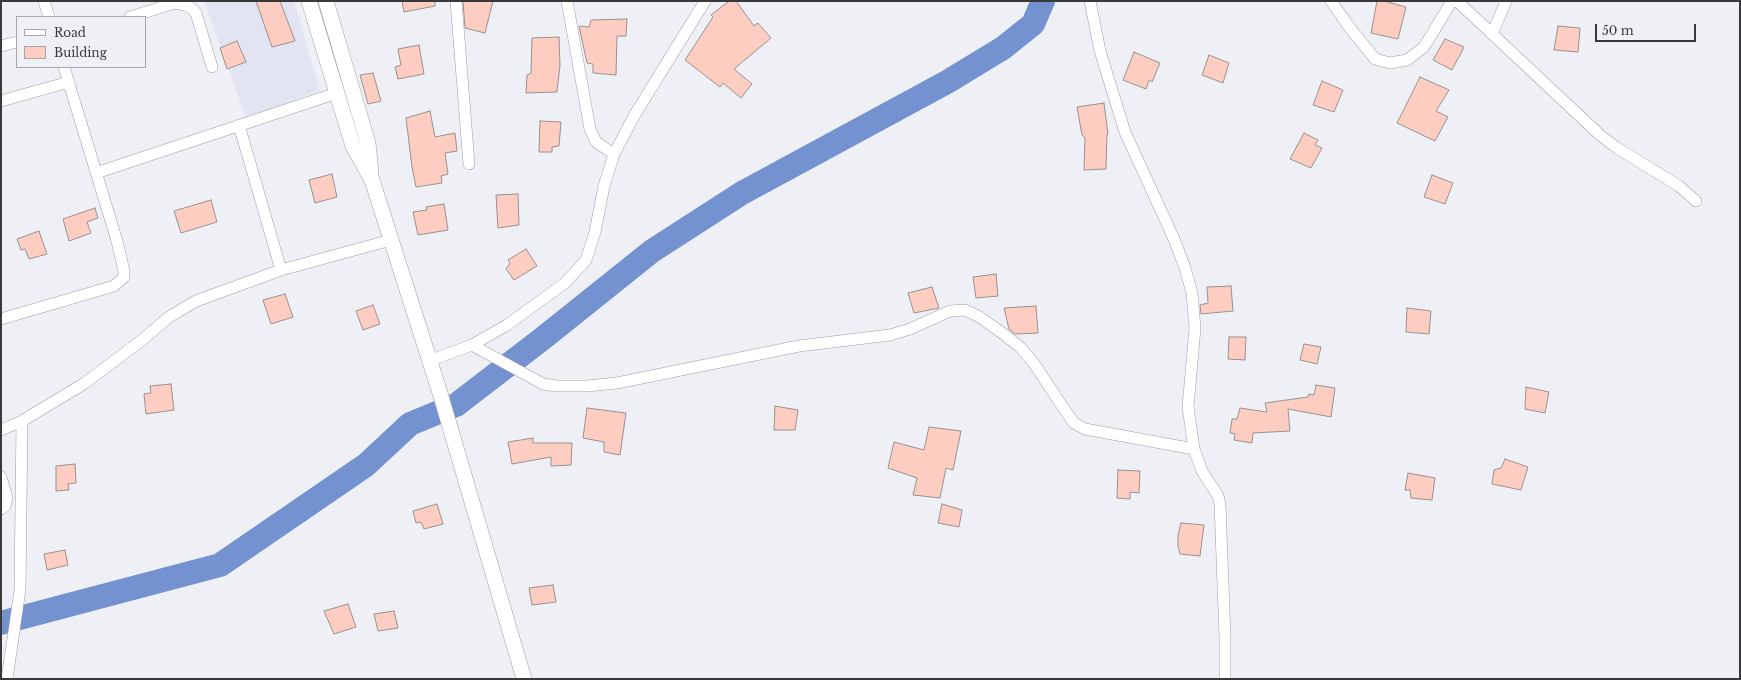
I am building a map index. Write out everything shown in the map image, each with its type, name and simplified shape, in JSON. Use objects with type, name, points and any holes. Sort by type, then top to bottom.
[{"type":"main road","points":[[309,1],[353,146],[372,180]]},
{"type":"main road","points":[[326,1],[368,143],[372,180],[440,393],[524,679]]},
{"type":"street","points":[[44,1],[48,16]]},
{"type":"street","points":[[456,1],[469,164]]},
{"type":"street","points":[[568,1],[590,129],[596,142],[614,154]]},
{"type":"street","points":[[429,361],[472,345],[507,325],[565,283],[586,260],[595,232],[604,186],[614,154],[634,116],[705,1]]},
{"type":"street","points":[[1090,1],[1100,51],[1125,132],[1174,240],[1185,268],[1192,293],[1195,328],[1188,407],[1194,449],[1202,471],[1218,496],[1220,504],[1226,638],[1225,679]]},
{"type":"street","points":[[1332,1],[1350,28],[1375,59],[1390,63],[1407,60],[1424,47],[1452,1]]},
{"type":"street","points":[[1457,1],[1600,135],[1623,152],[1679,186],[1696,201]]},
{"type":"street","points":[[1492,34],[1506,1]]},
{"type":"street","points":[[133,16],[175,3],[191,8],[196,14],[212,66]]},
{"type":"street","points":[[1,46],[16,42]]},
{"type":"street","points":[[1,319],[114,286],[124,277],[118,246],[64,68]]},
{"type":"street","points":[[1,101],[69,82]]},
{"type":"street","points":[[96,173],[337,93]]},
{"type":"street","points":[[239,125],[281,270]]},
{"type":"street","points":[[1,430],[22,421],[85,383],[142,340],[169,317],[196,301],[281,270],[391,240]]},
{"type":"street","points":[[472,345],[543,384],[556,386],[587,386],[617,383],[799,346],[890,335],[910,329],[950,311],[964,310],[978,316],[1021,348],[1035,365],[1074,423],[1085,429],[1194,449]]},
{"type":"street","points":[[7,679],[20,590],[22,421]]},
{"type":"street","points":[[1,477],[7,498],[5,506],[1,509]]},
{"type":"shaded area","points":[[204,1],[294,1],[320,91],[246,118]]},
{"type":"building","points":[[256,1],[280,1],[295,41],[272,47]]},
{"type":"building","points":[[402,1],[435,1],[435,6],[404,12]]},
{"type":"building","points":[[463,1],[493,1],[485,33],[465,28]]},
{"type":"building","points":[[729,1],[736,1],[754,26],[758,23],[771,38],[734,69],[752,84],[741,98],[723,83],[720,87],[685,60],[713,17],[711,15]]},
{"type":"building","points":[[1377,1],[1384,1],[1406,7],[1398,39],[1371,33]]},
{"type":"building","points":[[627,19],[626,36],[617,36],[616,75],[593,73],[593,64],[587,63],[579,26],[589,27],[591,20]]},
{"type":"building","points":[[1558,26],[1580,28],[1578,52],[1554,50]]},
{"type":"building","points":[[559,37],[560,65],[557,92],[526,93],[527,75],[531,73],[532,38]]},
{"type":"building","points":[[1445,39],[1464,47],[1452,70],[1433,60]]},
{"type":"building","points":[[237,41],[246,62],[227,69],[220,48]]},
{"type":"building","points":[[419,45],[424,74],[398,79],[395,67],[401,65],[398,49]]},
{"type":"building","points":[[1134,52],[1160,63],[1152,82],[1149,80],[1146,89],[1123,80]]},
{"type":"building","points":[[1209,55],[1229,63],[1223,83],[1202,75]]},
{"type":"building","points":[[373,73],[381,101],[368,104],[360,75]]},
{"type":"building","points":[[1420,77],[1449,90],[1436,111],[1448,117],[1435,141],[1397,123]]},
{"type":"building","points":[[1322,81],[1343,90],[1334,112],[1313,105]]},
{"type":"building","points":[[1104,103],[1108,134],[1106,169],[1084,170],[1085,138],[1082,135],[1077,107]]},
{"type":"building","points":[[430,111],[435,137],[455,133],[457,151],[445,153],[448,174],[441,176],[442,183],[416,187],[406,118]]},
{"type":"building","points":[[540,121],[561,122],[559,146],[552,147],[552,152],[539,152]]},
{"type":"building","points":[[1304,133],[1318,140],[1315,145],[1322,148],[1311,168],[1290,159]]},
{"type":"building","points":[[332,174],[337,197],[315,203],[309,180]]},
{"type":"building","points":[[1432,175],[1453,183],[1445,204],[1424,197]]},
{"type":"building","points":[[518,194],[519,225],[498,228],[496,195]]},
{"type":"building","points":[[211,200],[217,222],[181,233],[174,211]]},
{"type":"building","points":[[444,204],[448,230],[418,235],[413,212],[427,210],[426,207]]},
{"type":"building","points":[[95,208],[98,218],[87,222],[91,233],[69,241],[63,219]]},
{"type":"building","points":[[39,231],[47,254],[29,259],[25,249],[21,250],[17,239]]},
{"type":"building","points":[[526,249],[537,266],[514,280],[506,269],[510,263],[508,260]]},
{"type":"building","points":[[996,274],[998,296],[976,298],[973,277]]},
{"type":"building","points":[[1231,286],[1233,311],[1201,314],[1200,305],[1208,303],[1207,287]]},
{"type":"building","points":[[932,287],[939,308],[914,313],[908,293]]},
{"type":"building","points":[[285,294],[293,317],[271,324],[263,300]]},
{"type":"building","points":[[373,305],[380,324],[363,330],[356,311]]},
{"type":"building","points":[[1036,306],[1038,333],[1015,334],[1009,329],[1004,308]]},
{"type":"building","points":[[1407,308],[1431,311],[1429,334],[1406,332]]},
{"type":"building","points":[[1229,337],[1246,337],[1245,360],[1228,359]]},
{"type":"building","points":[[1304,344],[1321,347],[1317,364],[1300,360]]},
{"type":"building","points":[[171,384],[174,410],[146,414],[144,394],[151,393],[150,386]]},
{"type":"building","points":[[1316,385],[1335,388],[1331,417],[1288,409],[1290,431],[1253,433],[1252,443],[1234,440],[1235,434],[1230,433],[1232,419],[1237,419],[1240,408],[1267,412],[1265,403],[1308,397],[1309,394],[1314,395]]},
{"type":"building","points":[[1526,387],[1549,392],[1545,413],[1525,409]]},
{"type":"building","points":[[775,406],[798,410],[795,430],[774,430]]},
{"type":"building","points":[[587,408],[626,413],[620,455],[604,452],[604,442],[583,438]]},
{"type":"building","points":[[929,427],[961,431],[953,470],[946,468],[940,498],[913,495],[917,478],[888,468],[894,442],[924,450]]},
{"type":"building","points":[[533,438],[533,443],[572,443],[571,465],[551,466],[551,457],[512,464],[508,442]]},
{"type":"building","points":[[1505,459],[1528,467],[1521,490],[1492,484],[1494,470],[1501,468]]},
{"type":"building","points":[[75,464],[76,483],[68,484],[69,490],[56,491],[56,466]]},
{"type":"building","points":[[1118,470],[1140,471],[1139,493],[1130,492],[1130,499],[1117,498]]},
{"type":"building","points":[[1408,473],[1435,478],[1432,500],[1411,498],[1410,490],[1405,490]]},
{"type":"building","points":[[437,504],[443,524],[424,529],[421,522],[416,523],[413,511]]},
{"type":"building","points":[[942,504],[962,510],[959,527],[938,523]]},
{"type":"building","points":[[1181,523],[1204,525],[1200,556],[1180,554],[1178,535]]},
{"type":"building","points":[[65,550],[68,565],[47,570],[44,554]]},
{"type":"building","points":[[553,585],[556,602],[532,605],[529,588]]},
{"type":"building","points":[[348,604],[356,627],[334,634],[324,611]]},
{"type":"building","points":[[394,611],[398,628],[378,631],[374,614]]},
{"type":"waterway","points":[[1,623],[220,565],[366,465],[410,424],[456,405],[542,339],[652,251],[742,193],[947,82],[1003,48],[1033,24],[1043,1]]}]
